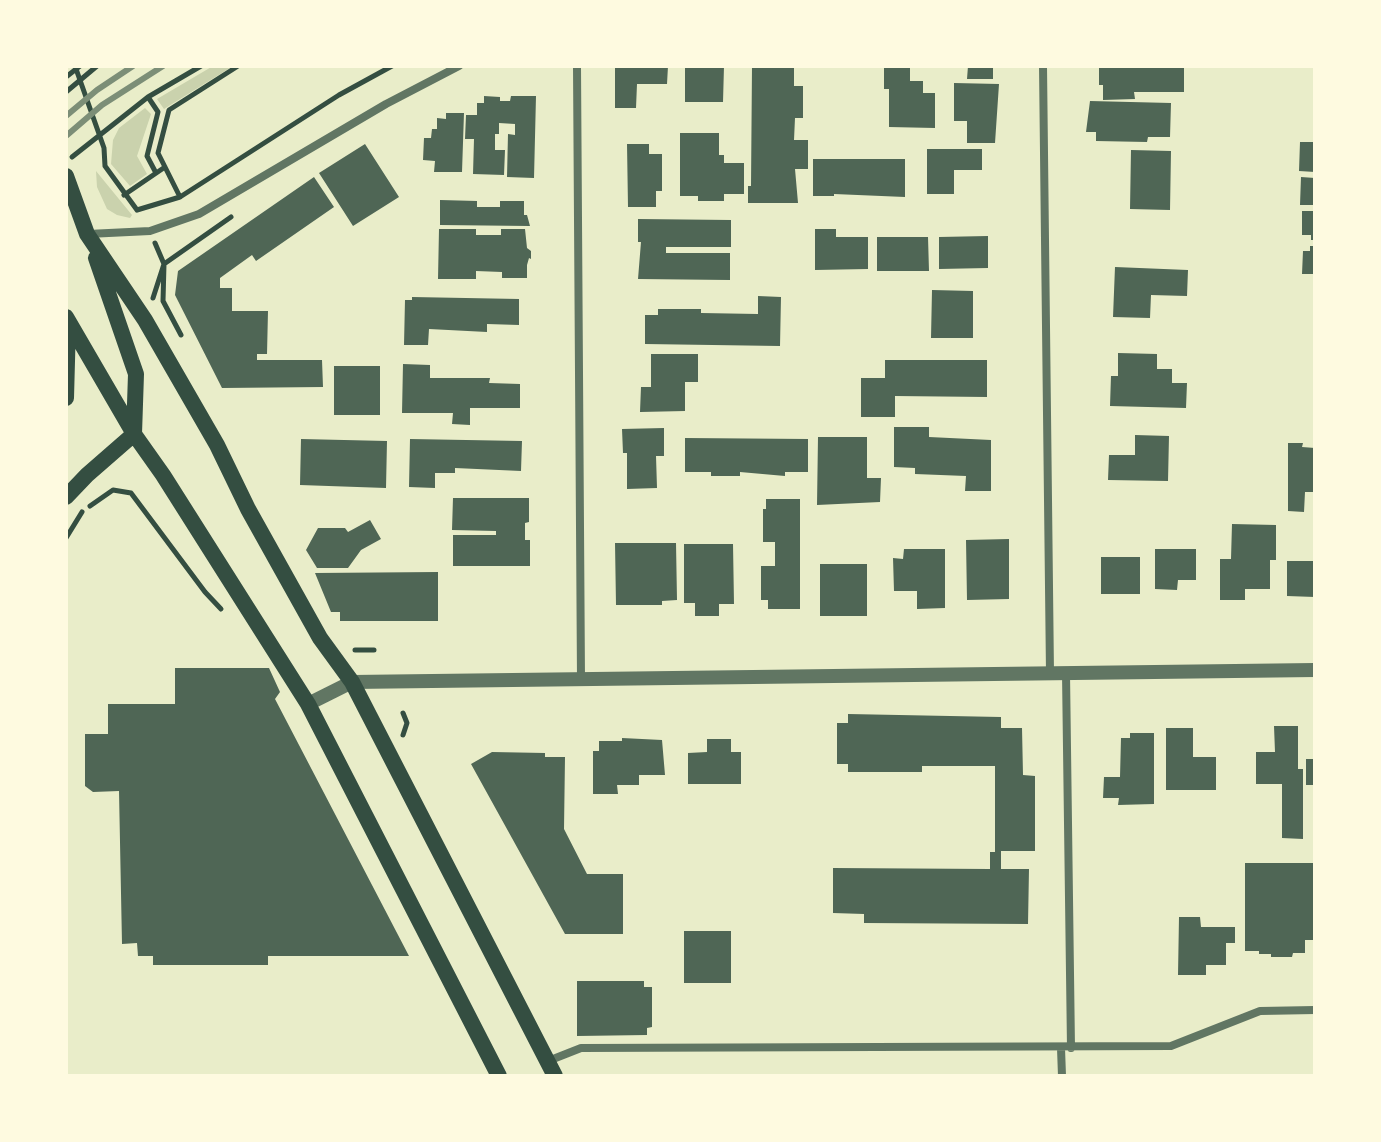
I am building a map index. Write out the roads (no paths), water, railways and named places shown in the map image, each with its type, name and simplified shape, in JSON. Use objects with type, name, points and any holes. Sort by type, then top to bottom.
[{"type":"main road","points":[[66,176],[136,374],[134,434],[66,497]]},
{"type":"main road","points":[[87,234],[145,320],[217,445],[248,509],[320,638],[352,682],[552,1069]]},
{"type":"main road","points":[[67,319],[134,434],[308,704],[499,1076]]},
{"type":"main road","points":[[66,398],[67,319]]},
{"type":"street","points":[[87,234],[150,231],[199,214],[360,119],[459,66]]},
{"type":"street","points":[[577,66],[581,679]]},
{"type":"street","points":[[1043,66],[1050,673]]},
{"type":"street","points":[[308,704],[352,682],[1315,670]]},
{"type":"street","points":[[1062,1076],[1066,1048],[1066,673]]},
{"type":"street","points":[[552,1069],[581,1048],[1171,1046],[1260,1011],[1315,1010]]},
{"type":"railway","points":[[66,116],[133,66]]},
{"type":"railway","points":[[66,136],[102,105],[163,66]]}]
